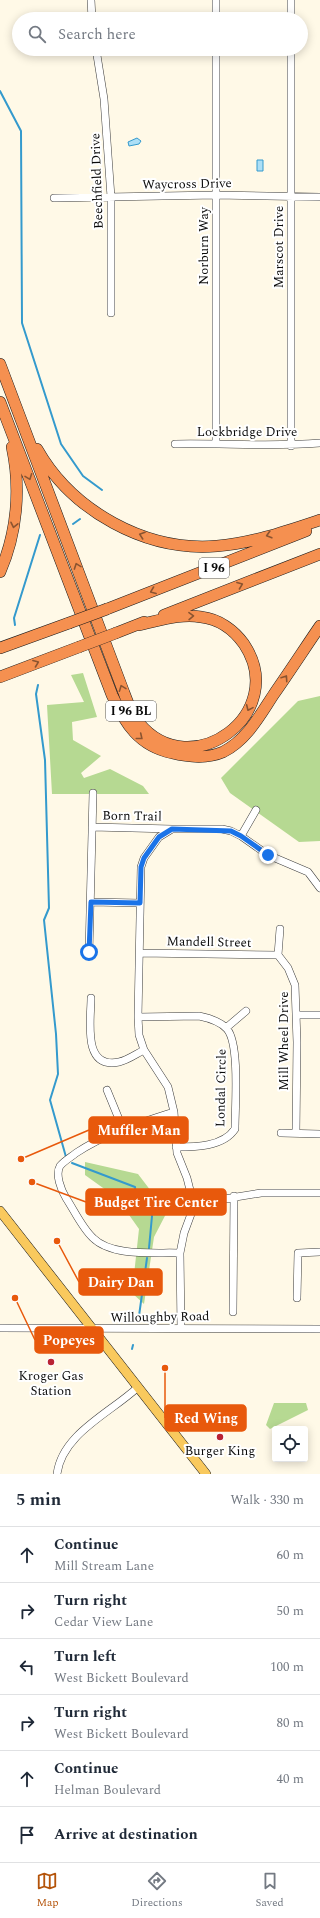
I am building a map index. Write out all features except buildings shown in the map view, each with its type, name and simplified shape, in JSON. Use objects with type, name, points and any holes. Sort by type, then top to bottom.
[{"type":"highway","name":"I 96 BL","points":[[0,364],[19,418],[62,525],[123,690],[137,720],[156,737],[171,744],[183,746],[196,746],[210,743],[222,738],[235,729],[250,708],[255,686],[255,672],[251,658],[238,637],[220,623],[202,617],[178,617],[138,625]]},
{"type":"highway","name":"I 96 BL","points":[[14,402],[38,451],[62,483],[80,500],[100,515],[135,533],[173,543],[195,546],[217,546],[253,540],[320,520]]},
{"type":"highway","name":"I 96 BL","points":[[0,403],[114,700],[124,721],[131,730],[149,744],[158,750],[202,757],[222,752],[231,746],[248,732],[320,626]]},
{"type":"highway","points":[[0,403],[12,447],[17,478],[16,514],[9,545],[0,572]]},
{"type":"highway","name":"I 96","points":[[0,648],[70,624],[320,526]]},
{"type":"highway","name":"I 96","points":[[0,677],[320,554]]},
{"type":"main road","points":[[0,1211],[206,1474]]},
{"type":"street","points":[[90,0],[91,12]]},
{"type":"street","points":[[216,0],[216,12]]},
{"type":"street","points":[[291,0],[291,12]]},
{"type":"street","name":"Beechfield Drive","points":[[97,56],[104,98],[111,197],[110,313]]},
{"type":"street","name":"Norburn Way","points":[[216,56],[216,443]]},
{"type":"street","name":"Marscot Drive","points":[[291,56],[291,446]]},
{"type":"street","name":"Waycross Drive","points":[[54,198],[216,195],[320,197]]},
{"type":"street","name":"Lockbridge Drive","points":[[175,444],[216,443],[291,446],[320,443]]},
{"type":"street","points":[[89,952],[93,793]]},
{"type":"street","points":[[241,836],[256,810]]},
{"type":"street","name":"Born Trail","points":[[92,827],[231,831],[241,836],[268,855],[308,872],[320,888]]},
{"type":"street","points":[[172,829],[159,837],[144,858],[141,867],[138,1017],[139,1035],[144,1050],[168,1087],[174,1112],[176,1147],[194,1206],[184,1233],[180,1253],[181,1328]]},
{"type":"street","points":[[91,902],[140,903]]},
{"type":"street","points":[[278,955],[280,929]]},
{"type":"street","name":"Mandell Street","points":[[140,953],[278,955]]},
{"type":"street","name":"Mill Wheel Drive","points":[[278,955],[288,968],[295,985],[296,1133]]},
{"type":"street","points":[[91,998],[91,1041],[92,1048],[97,1058],[104,1061],[119,1062],[144,1050]]},
{"type":"street","points":[[138,1017],[200,1016],[217,1022],[226,1028],[246,1010]]},
{"type":"street","points":[[296,1015],[320,1015]]},
{"type":"street","name":"Londal Circle","points":[[176,1147],[212,1144],[229,1136],[235,1129],[234,1046],[232,1038],[226,1028]]},
{"type":"street","points":[[107,1090],[123,1129]]},
{"type":"street","points":[[174,1112],[123,1129],[90,1144],[63,1162],[59,1168],[58,1175],[64,1195],[92,1237],[99,1244],[121,1251],[180,1253]]},
{"type":"street","points":[[282,1133],[320,1134]]},
{"type":"street","points":[[194,1206],[199,1203],[234,1196],[261,1193],[320,1194]]},
{"type":"street","points":[[233,1312],[234,1196]]},
{"type":"street","points":[[297,1298],[298,1253],[320,1252]]},
{"type":"street","name":"Willoughby Road","points":[[0,1328],[93,1330],[181,1328],[320,1329]]},
{"type":"street","points":[[57,1474],[60,1459],[68,1446],[89,1426],[138,1388]]},
{"type":"green space","points":[[83,673],[97,717],[72,722],[73,740],[101,756],[81,773],[84,778],[110,769],[143,786],[149,794],[52,794],[47,705],[84,702],[71,675]]},
{"type":"green space","points":[[320,696],[320,841],[299,842],[230,793],[221,778],[298,701]]},
{"type":"green space","points":[[85,1162],[138,1174],[167,1212],[154,1237],[144,1304],[132,1293],[139,1229],[117,1198],[85,1175]]},
{"type":"green space","points":[[274,1403],[306,1403],[308,1410],[276,1426],[272,1426],[270,1429],[266,1425]]},
{"type":"water","points":[[137,138],[141,141],[139,144],[129,146],[128,142]]},
{"type":"water","points":[[257,160],[263,160],[263,171],[257,171]]},
{"type":"waterway","points":[[0,91],[21,131],[22,323],[61,444],[83,476],[102,490]]},
{"type":"waterway","points":[[73,524],[80,519]]},
{"type":"waterway","points":[[15,625],[14,618],[40,535]]},
{"type":"waterway","points":[[38,685],[36,694],[45,760],[49,908],[44,920],[56,1034],[58,1074],[50,1100],[66,1157]]},
{"type":"waterway","points":[[72,1163],[135,1187],[136,1199],[148,1204],[152,1216],[149,1248]]},
{"type":"waterway","points":[[139,1316],[147,1258]]},
{"type":"waterway","points":[[132,1349],[133,1345]]},
{"type":"place","name":"Muffler Man","points":[[21,1159]]},
{"type":"place","name":"Budget Tire Center","points":[[32,1182]]},
{"type":"place","name":"Dairy Dan","points":[[57,1241]]},
{"type":"place","name":"Popeyes","points":[[15,1298]]},
{"type":"place","name":"Kroger Gas Station","points":[[51,1362]]},
{"type":"place","name":"Red Wing","points":[[165,1368]]},
{"type":"place","name":"Burger King","points":[[220,1437]]},
{"type":"route","points":[[89,952],[91,902],[140,903],[141,867],[144,858],[159,837],[172,829],[231,831],[241,836],[268,855]]}]
